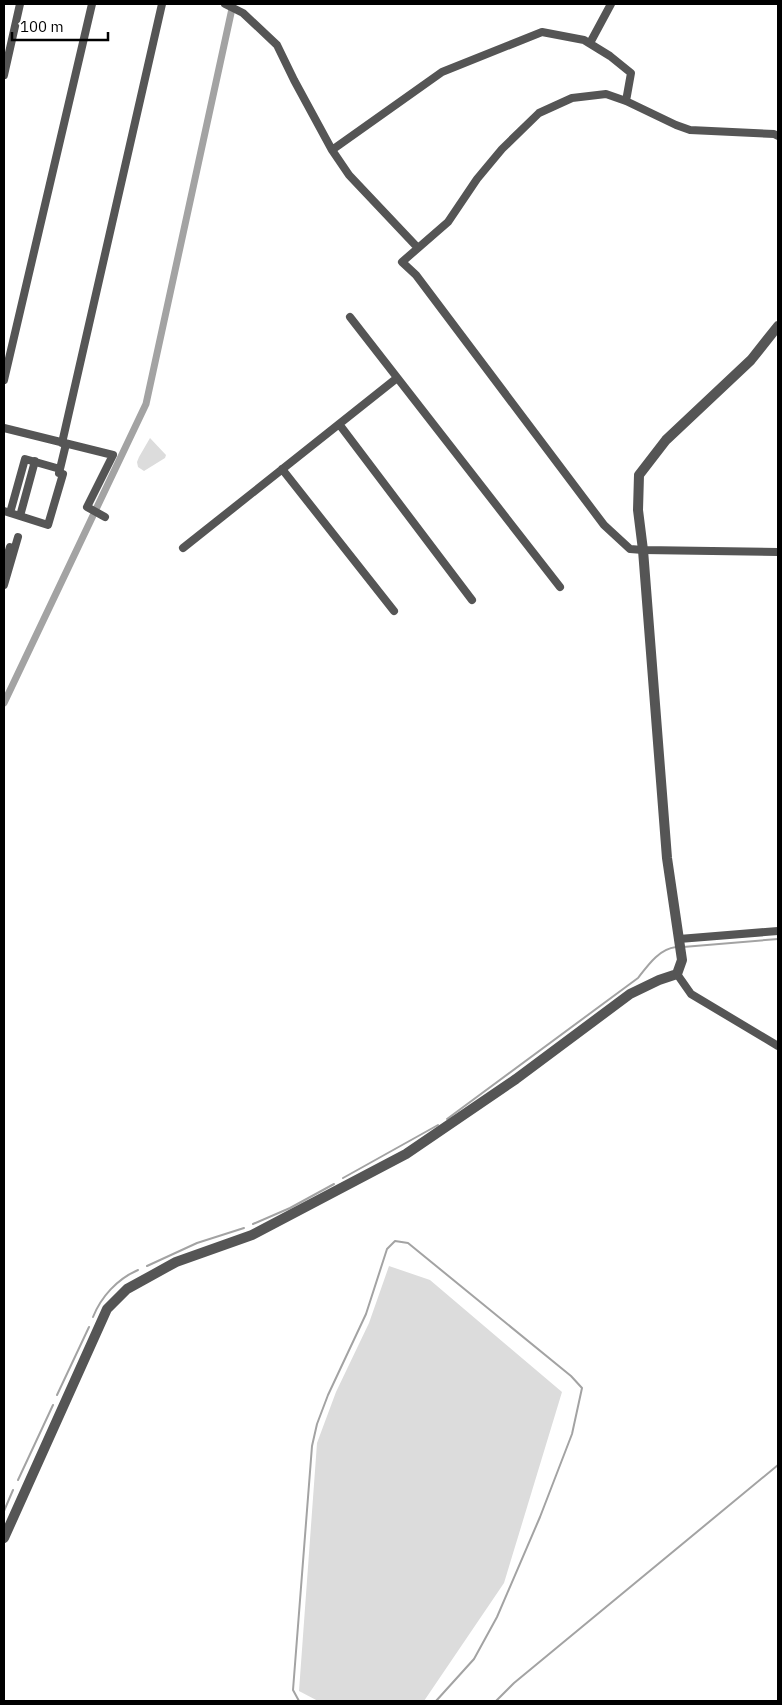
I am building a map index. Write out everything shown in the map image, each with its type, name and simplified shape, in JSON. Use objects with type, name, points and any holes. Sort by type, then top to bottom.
[{"type":"street","points":[[4,75],[20,4]]},
{"type":"street","points":[[4,380],[92,4]]},
{"type":"street","points":[[60,469],[25,459],[7,512],[48,524],[63,474],[59,473],[60,469],[64,443],[162,4]]},
{"type":"street","points":[[225,4],[236,7],[278,45],[294,80],[332,150],[349,175],[418,248]]},
{"type":"street","points":[[590,44],[611,4]]},
{"type":"street","points":[[332,150],[442,72],[542,32],[584,40],[610,56],[631,73],[626,101]]},
{"type":"street","points":[[778,136],[774,134],[690,130],[606,94],[572,98],[539,113],[502,149],[448,222],[402,262],[416,274],[604,525],[630,549],[778,552]]},
{"type":"street","points":[[350,317],[560,587]]},
{"type":"street","points":[[677,974],[682,960],[668,858],[643,550],[638,510],[639,474],[666,440],[751,360],[778,326]]},
{"type":"street","points":[[182,548],[397,378]]},
{"type":"street","points":[[339,424],[472,600]]},
{"type":"street","points":[[4,428],[113,455],[87,507],[105,518]]},
{"type":"street","points":[[20,516],[35,461]]},
{"type":"street","points":[[282,469],[394,611]]},
{"type":"street","points":[[4,567],[15,538],[4,586]]},
{"type":"street","points":[[680,944],[778,931]]},
{"type":"street","points":[[677,974],[691,994],[778,1046]]},
{"type":"street","points":[[4,1538],[107,1309],[127,1288],[176,1262],[252,1235],[406,1154],[516,1080],[630,994],[659,980],[677,974]]},
{"type":"shaded area","points":[[150,438],[166,455],[165,458],[144,471],[138,467],[137,462]]},
{"type":"shaded area","points":[[389,1266],[430,1280],[562,1392],[504,1583],[424,1701],[318,1701],[299,1691],[317,1443],[336,1392],[369,1323]]},
{"type":"waterway","points":[[4,703],[146,404],[233,4]]},
{"type":"waterway","points":[[683,947],[778,939]]},
{"type":"waterway","points":[[447,1119],[638,978],[659,954],[676,947]]},
{"type":"waterway","points":[[343,1178],[438,1125]]},
{"type":"waterway","points":[[253,1224],[290,1208],[334,1184]]},
{"type":"waterway","points":[[147,1266],[197,1243],[244,1228]]},
{"type":"waterway","points":[[299,1701],[293,1690],[312,1446],[317,1424],[328,1395],[366,1314],[387,1249],[395,1241],[408,1243],[571,1376],[582,1388],[572,1434],[540,1517],[497,1617],[474,1659],[436,1701]]},
{"type":"waterway","points":[[93,1317],[100,1302],[111,1289],[123,1278],[138,1270]]},
{"type":"waterway","points":[[57,1395],[89,1327]]},
{"type":"waterway","points":[[18,1480],[53,1405]]},
{"type":"waterway","points":[[496,1701],[514,1683],[778,1465]]},
{"type":"waterway","points":[[4,1511],[13,1490]]}]
